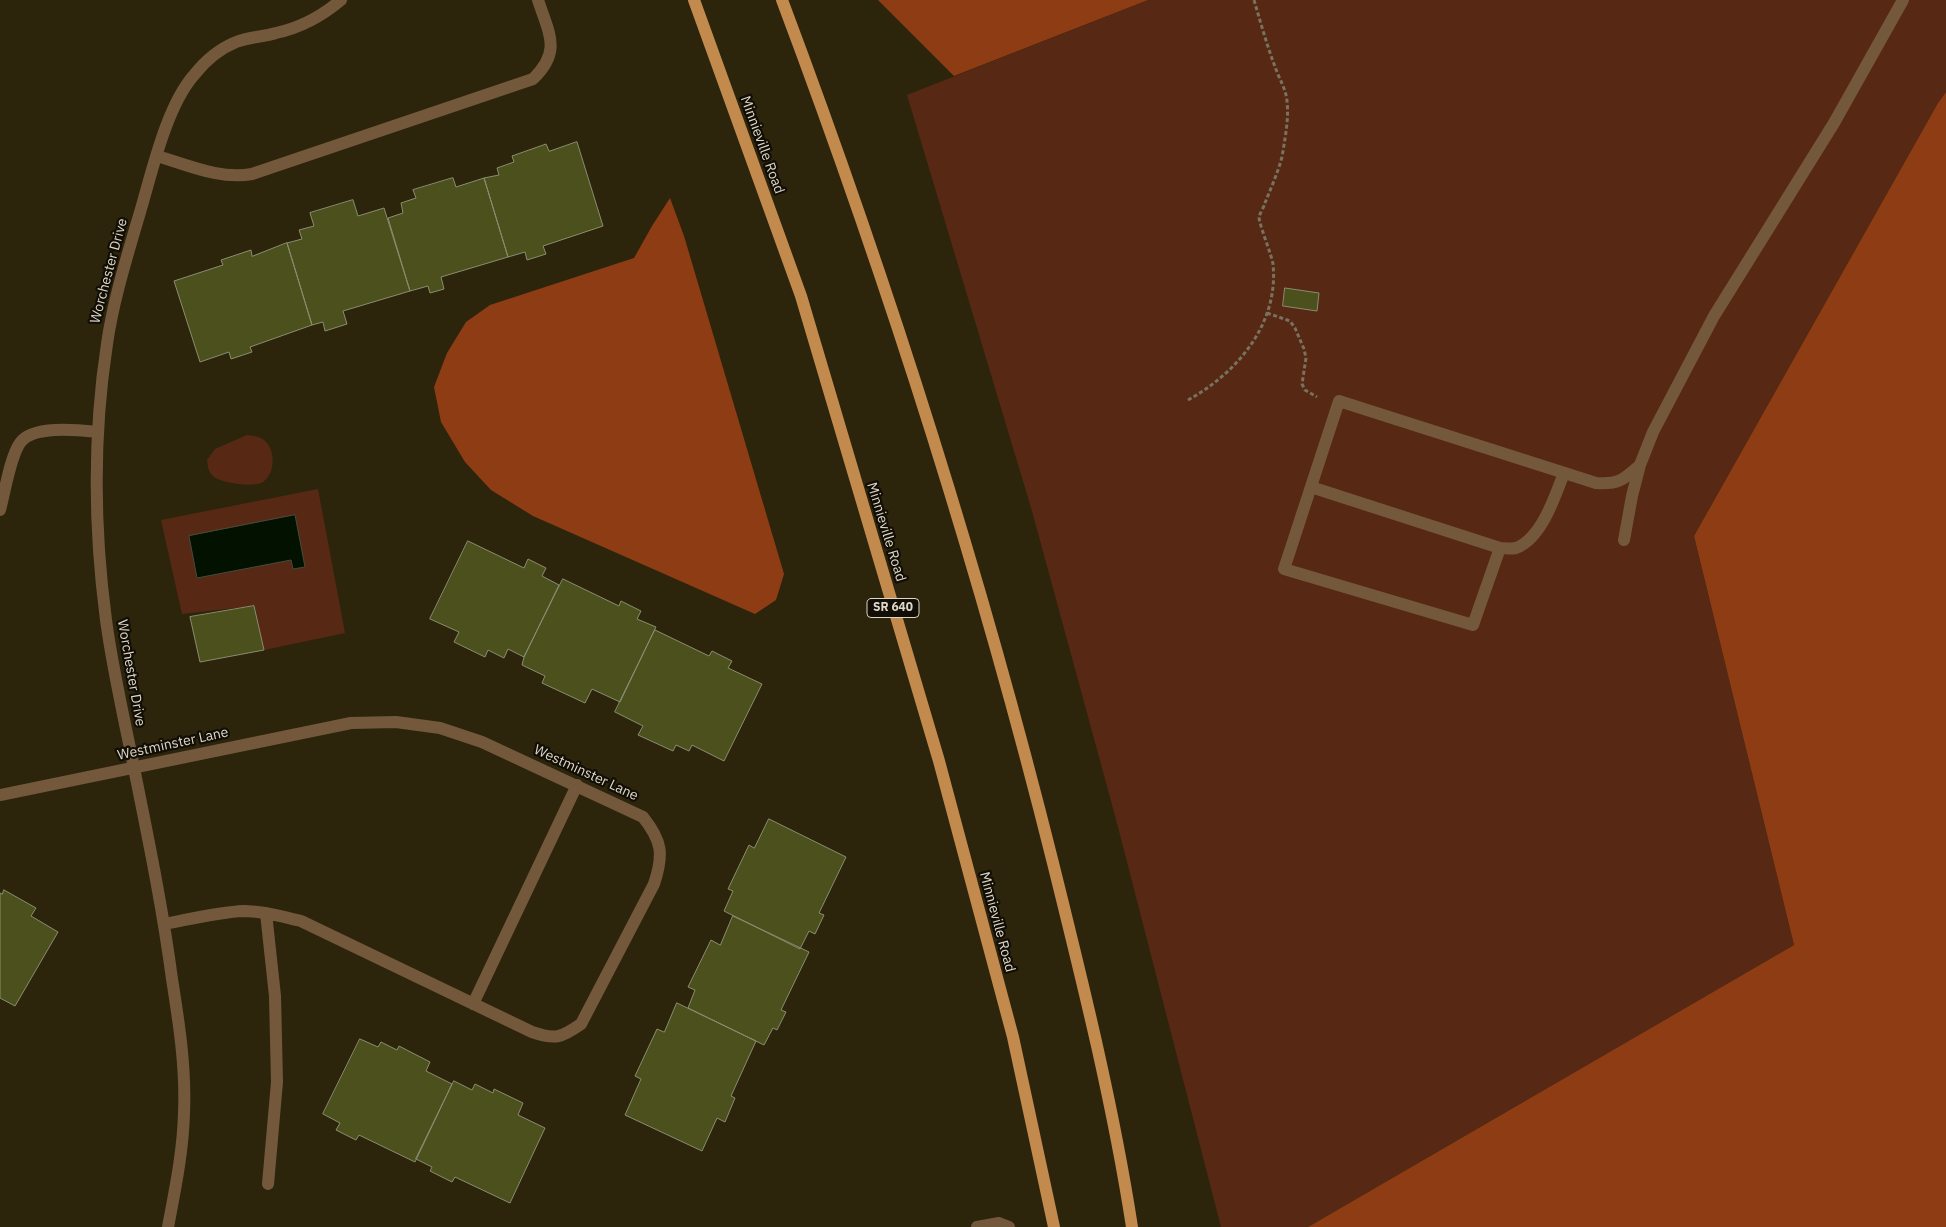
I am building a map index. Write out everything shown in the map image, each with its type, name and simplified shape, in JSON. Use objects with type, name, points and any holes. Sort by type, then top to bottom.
[{"type":"main road","name":"Minnieville Road","points":[[694,0],[801,296],[936,752],[1013,1037],[1054,1227]]},
{"type":"main road","points":[[782,0],[810,74],[908,359],[964,538],[1028,763],[1093,1025],[1122,1160],[1132,1227]]},
{"type":"street","name":"Worchester Drive","points":[[168,1227],[178,1178],[184,1113],[182,1047],[165,924],[113,668],[106,618],[98,536],[96,469],[107,342],[119,287],[158,156],[176,104],[192,76],[217,52],[237,41],[279,33],[304,24],[328,12],[341,0]]},
{"type":"street","points":[[158,156],[204,171],[240,176],[252,174],[533,79],[545,68],[550,55],[551,38],[538,0]]},
{"type":"street","points":[[1624,540],[1640,465],[1653,432],[1714,316],[1834,123],[1903,0]]},
{"type":"street","points":[[1500,548],[1473,625],[1284,569],[1339,401],[1596,483],[1610,484],[1621,481],[1640,465]]},
{"type":"street","points":[[0,510],[15,452],[21,441],[30,435],[43,431],[98,432]]},
{"type":"street","points":[[1311,487],[1500,548],[1514,548],[1525,542],[1539,527],[1550,509],[1564,472]]},
{"type":"street","name":"Westminster Lane","points":[[0,795],[351,723],[396,722],[440,728],[482,742],[643,816],[655,833],[660,852],[659,868],[654,884],[580,1024],[564,1036],[548,1038],[532,1032],[301,921],[266,913],[245,911],[217,914],[165,924]]},
{"type":"street","points":[[473,1004],[577,785]]},
{"type":"street","points":[[266,913],[275,996],[277,1082],[268,1184]]},
{"type":"street","points":[[977,1227],[999,1223],[1009,1227]]},
{"type":"path","points":[[1188,400],[1208,389],[1234,367],[1254,342],[1267,314],[1273,288],[1272,263],[1259,218],[1280,164],[1287,127],[1287,101],[1254,0]]},
{"type":"path","points":[[1267,314],[1290,321],[1295,328],[1306,358],[1302,384],[1305,390],[1312,395],[1338,403]]},
{"type":"shaded area","points":[[878,0],[1148,0],[954,76]]},
{"type":"shaded area","points":[[1148,0],[1946,0],[1946,92],[1938,103],[1694,536],[1794,945],[1308,1227],[1221,1227],[1117,823],[1032,511],[907,95]]},
{"type":"shaded area","points":[[1946,92],[1946,1227],[1308,1227],[1794,945],[1694,536],[1938,103]]},
{"type":"shaded area","points":[[670,198],[684,236],[784,574],[776,600],[755,614],[533,516],[491,490],[465,462],[441,422],[434,387],[447,353],[466,322],[490,305],[634,258]]},
{"type":"shaded area","points":[[247,435],[263,439],[269,445],[273,462],[267,478],[259,484],[246,485],[214,477],[209,471],[207,460],[215,449]]},
{"type":"shaded area","points":[[318,489],[345,633],[264,650],[254,606],[182,614],[161,520]]},
{"type":"shaded area","points":[[295,515],[305,567],[293,569],[291,560],[197,578],[189,536]]},
{"type":"building","points":[[577,142],[603,226],[543,246],[546,254],[527,260],[525,252],[508,257],[484,178],[499,175],[497,168],[514,162],[512,156],[546,144],[549,151]]},
{"type":"building","points":[[453,178],[456,187],[484,178],[508,257],[441,277],[444,289],[430,293],[428,286],[410,291],[388,218],[403,213],[401,203],[416,198],[413,190]]},
{"type":"building","points":[[353,200],[358,216],[384,208],[410,291],[343,311],[347,324],[325,331],[323,322],[312,325],[287,243],[302,239],[299,230],[314,226],[310,213]]},
{"type":"building","points":[[287,243],[312,325],[250,347],[252,352],[231,359],[229,352],[200,362],[174,281],[223,265],[221,260],[251,250],[252,256]]},
{"type":"building","points":[[1285,288],[1319,293],[1317,311],[1283,306]]},
{"type":"building","points":[[468,541],[524,568],[528,559],[546,568],[542,576],[559,585],[524,657],[508,649],[504,658],[488,650],[485,657],[454,642],[459,632],[430,619]]},
{"type":"building","points":[[563,579],[619,606],[621,601],[641,611],[637,619],[656,627],[620,702],[592,689],[585,703],[542,683],[545,676],[522,665],[524,657]]},
{"type":"building","points":[[254,606],[264,650],[200,662],[190,617]]},
{"type":"building","points":[[655,630],[709,656],[712,651],[732,661],[728,668],[762,684],[724,761],[692,745],[689,751],[676,745],[673,751],[638,735],[643,726],[615,712]]},
{"type":"building","points":[[769,819],[846,857],[819,913],[824,915],[815,934],[809,931],[800,949],[724,911],[733,891],[728,889],[749,845],[754,848]]},
{"type":"building","points":[[4,890],[36,908],[31,916],[58,932],[15,1006],[0,998],[0,893],[2,894]]},
{"type":"building","points":[[733,916],[809,952],[781,1010],[786,1012],[777,1030],[773,1028],[764,1045],[688,1008],[695,990],[688,987],[711,940],[720,945]]},
{"type":"building","points":[[677,1003],[756,1041],[731,1096],[735,1098],[725,1122],[717,1118],[702,1151],[625,1115],[641,1079],[635,1076],[657,1029],[664,1032]]},
{"type":"building","points":[[360,1039],[378,1047],[381,1042],[397,1050],[399,1046],[430,1062],[426,1071],[452,1084],[415,1162],[359,1135],[356,1140],[336,1130],[340,1123],[323,1114]]},
{"type":"building","points":[[454,1081],[472,1090],[475,1084],[493,1093],[494,1089],[523,1103],[518,1115],[545,1128],[510,1203],[455,1177],[452,1182],[430,1171],[432,1167],[416,1159]]}]
